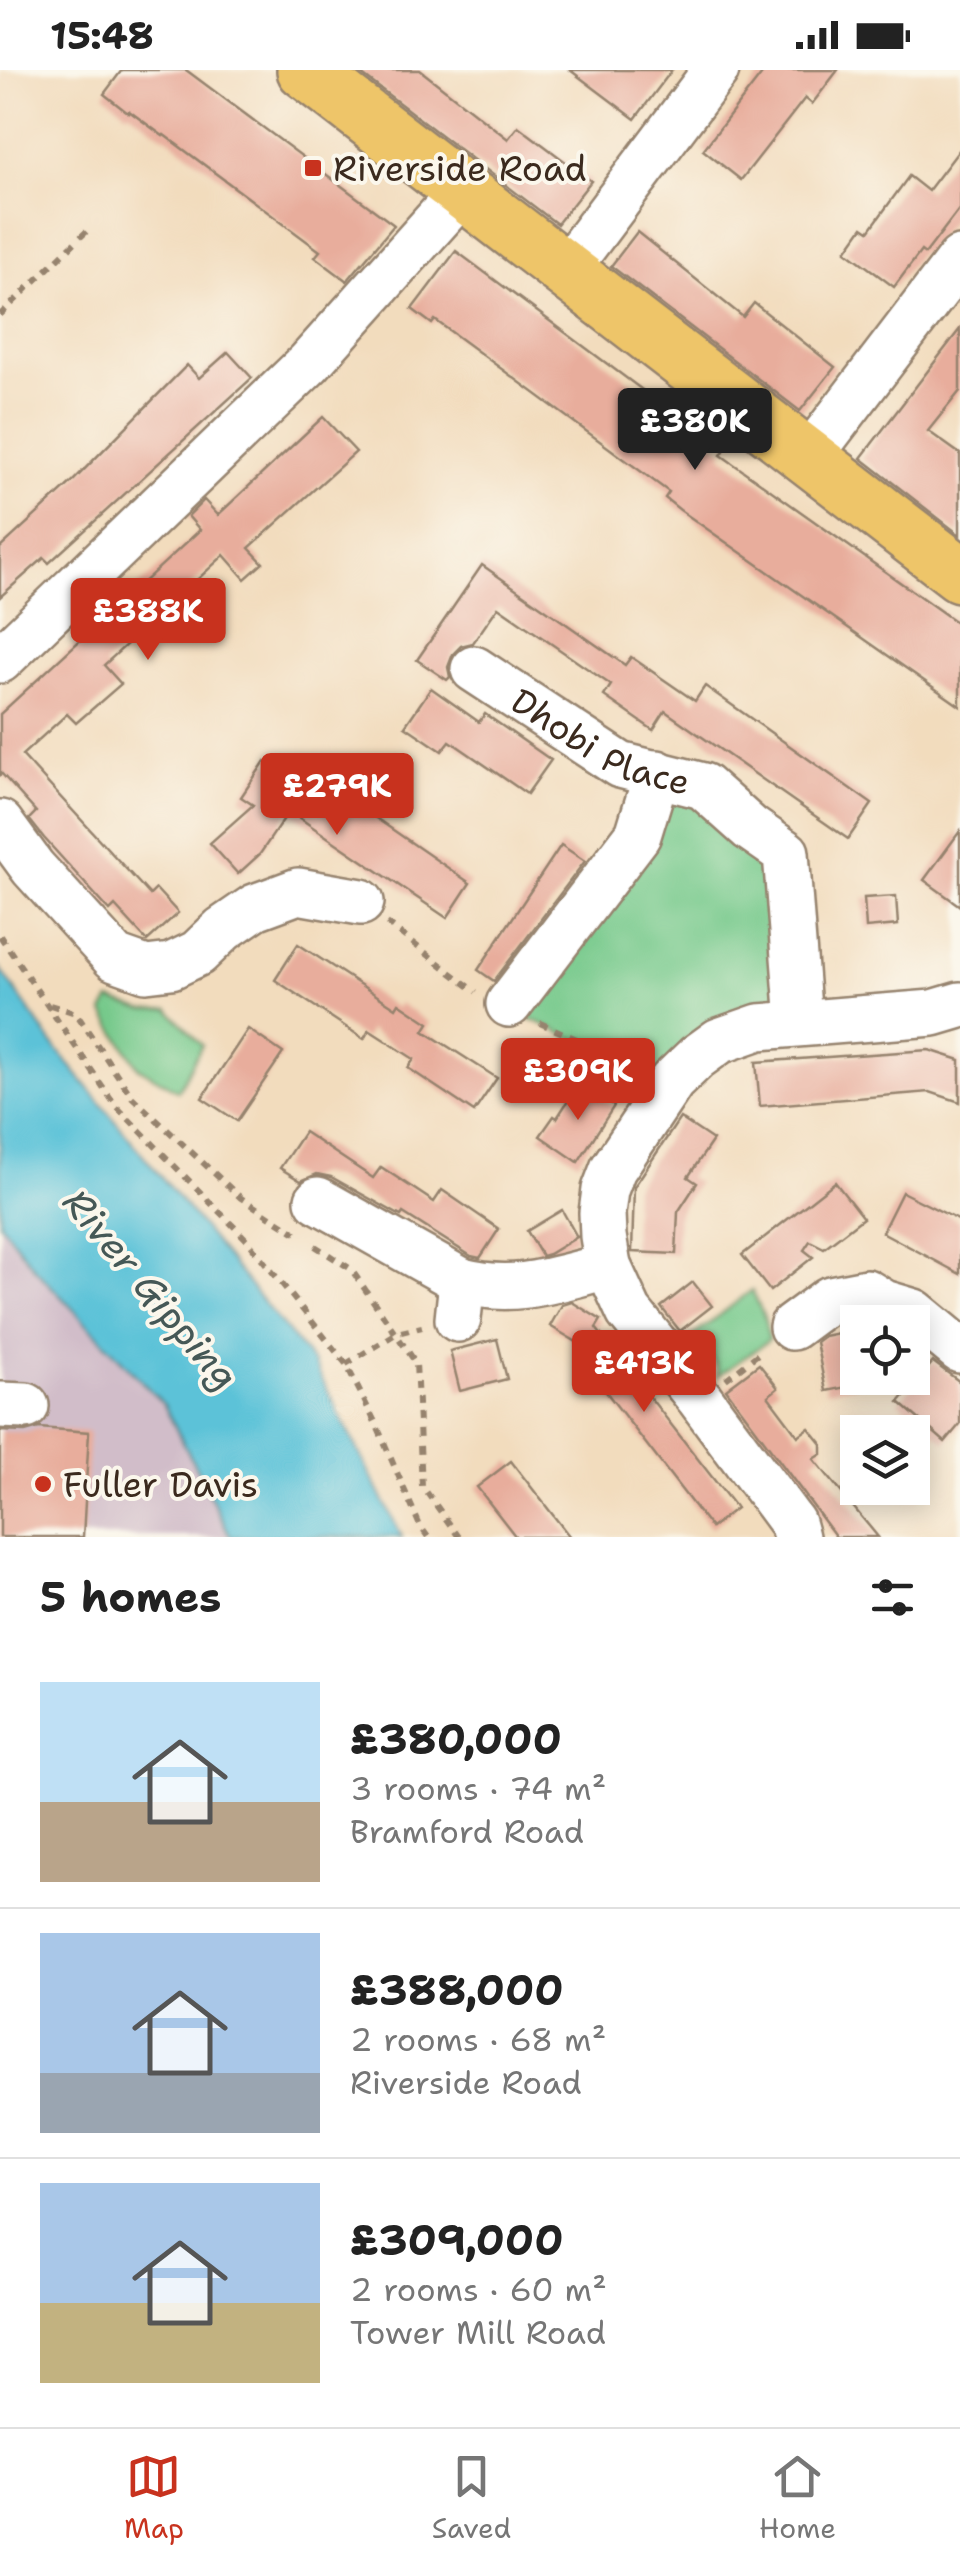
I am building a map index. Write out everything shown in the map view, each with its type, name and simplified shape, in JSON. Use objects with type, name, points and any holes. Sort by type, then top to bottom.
[{"type":"main road","points":[[317,73],[462,192],[960,574]]},
{"type":"street","points":[[565,272],[716,70]]},
{"type":"street","points":[[0,660],[309,363],[462,192]]},
{"type":"street","points":[[809,458],[960,260]]},
{"type":"street","name":"Dhobi Place","points":[[474,669],[620,764],[703,786],[750,828],[786,852],[799,1022]]},
{"type":"street","points":[[509,1004],[638,835],[657,773]]},
{"type":"street","points":[[0,823],[33,868],[114,958],[146,970],[171,966],[198,953],[296,872],[361,902]]},
{"type":"street","points":[[796,1537],[792,1523],[700,1399],[629,1312],[608,1266],[602,1236],[606,1190],[613,1169],[672,1081],[720,1041],[760,1027],[933,1013],[960,1004]]},
{"type":"street","points":[[318,1200],[460,1300],[488,1288],[516,1288],[608,1266]]},
{"type":"street","points":[[792,1327],[868,1275],[884,1303],[914,1312],[960,1350]]},
{"type":"path","points":[[0,315],[90,228]]},
{"type":"path","points":[[0,936],[116,1106],[247,1240],[346,1364],[428,1537]]},
{"type":"path","points":[[49,1004],[76,1013],[132,1097],[242,1198],[351,1269],[416,1363],[422,1486],[458,1537]]},
{"type":"path","points":[[346,1364],[460,1300]]},
{"type":"path","points":[[700,1399],[792,1327]]},
{"type":"shaded area","points":[[0,1223],[35,1269],[164,1405],[231,1537],[0,1537]]},
{"type":"green space","points":[[657,773],[786,853],[799,1022],[652,1074],[531,1019],[509,1004]]},
{"type":"green space","points":[[110,1000],[143,1010],[169,1010],[202,1045],[178,1091],[138,1067],[103,1012]]},
{"type":"green space","points":[[752,1290],[769,1340],[718,1376],[709,1353],[689,1339]]},
{"type":"water","name":"River Gipping","points":[[0,968],[55,1047],[314,1364],[402,1537],[231,1537],[164,1405],[35,1269],[0,1223]]},
{"type":"building","points":[[122,70],[186,70],[394,225],[347,281],[315,257],[320,251],[104,94]]},
{"type":"building","points":[[356,70],[420,70],[508,139],[518,126],[591,181],[557,224]]},
{"type":"building","points":[[570,70],[672,70],[635,119]]},
{"type":"building","points":[[765,70],[838,70],[812,104],[805,98],[741,180],[703,150]]},
{"type":"building","points":[[960,149],[960,208],[894,287],[846,251],[863,227],[869,231],[909,176],[928,191]]},
{"type":"building","points":[[637,232],[743,317],[754,303],[835,367],[800,411],[611,266]]},
{"type":"building","points":[[456,251],[724,451],[721,455],[960,625],[960,706],[680,510],[665,498],[669,492],[435,320],[432,324],[412,309]]},
{"type":"building","points":[[960,329],[960,391],[928,431],[960,454],[960,535],[861,458]]},
{"type":"building","points":[[228,352],[252,378],[49,563],[44,558],[0,597],[0,548],[73,481],[187,365],[199,378]]},
{"type":"building","points":[[323,417],[356,452],[249,548],[263,563],[245,579],[224,555],[104,665],[121,684],[76,723],[67,714],[22,755],[150,895],[156,889],[178,913],[147,941],[115,906],[110,911],[44,838],[29,819],[36,812],[0,775],[0,714],[200,530],[188,516],[204,500],[218,515]]},
{"type":"building","points":[[482,565],[625,665],[631,657],[695,701],[705,686],[872,804],[848,839],[665,711],[653,730],[604,696],[611,685],[498,607],[473,643],[461,646],[453,654],[447,680],[417,660]]},
{"type":"building","points":[[431,688],[479,722],[485,714],[551,760],[527,794],[450,741],[442,751],[405,726]]},
{"type":"building","points":[[265,761],[326,803],[335,790],[470,883],[447,918],[289,811],[260,854],[238,874],[210,843],[253,805],[241,797]]},
{"type":"building","points":[[960,831],[960,906],[924,880]]},
{"type":"building","points":[[561,845],[585,861],[494,981],[478,970]]},
{"type":"building","points":[[896,896],[898,925],[866,928],[864,898]]},
{"type":"building","points":[[298,944],[396,1008],[399,1003],[429,1023],[424,1031],[497,1078],[474,1112],[408,1068],[414,1059],[369,1030],[364,1039],[275,980]]},
{"type":"building","points":[[248,1029],[283,1053],[237,1121],[202,1098]]},
{"type":"building","points":[[929,1050],[960,1060],[960,1102],[930,1092],[760,1106],[756,1062]]},
{"type":"building","points":[[579,1084],[614,1106],[578,1162],[540,1136]]},
{"type":"building","points":[[680,1118],[713,1140],[688,1177],[697,1183],[678,1212],[676,1254],[632,1252],[634,1187]]},
{"type":"building","points":[[304,1132],[373,1178],[381,1167],[434,1202],[442,1190],[499,1229],[480,1258],[471,1256],[403,1213],[401,1216],[331,1177],[317,1174],[301,1181],[280,1168]]},
{"type":"building","points":[[835,1182],[863,1218],[824,1248],[810,1241],[804,1250],[813,1257],[770,1291],[742,1255]]},
{"type":"building","points":[[902,1192],[960,1221],[960,1274],[882,1232]]},
{"type":"building","points":[[562,1210],[577,1237],[542,1256],[527,1231]]},
{"type":"building","points":[[693,1282],[712,1306],[680,1331],[661,1307]]},
{"type":"building","points":[[572,1302],[601,1320],[596,1328],[736,1508],[711,1528],[583,1362],[595,1353],[550,1326],[562,1305]]},
{"type":"building","points":[[840,1333],[840,1388],[826,1391],[816,1342]]},
{"type":"building","points":[[497,1339],[507,1379],[460,1391],[450,1351]]},
{"type":"building","points":[[933,1362],[960,1382],[960,1424],[945,1442],[930,1429],[930,1415],[914,1415],[899,1402],[905,1395],[930,1395]]},
{"type":"building","points":[[759,1364],[778,1388],[768,1396],[798,1436],[809,1428],[822,1444],[822,1454],[814,1459],[840,1491],[840,1505],[852,1505],[878,1537],[836,1537],[726,1389]]},
{"type":"building","name":"Fuller Davis","points":[[39,1428],[89,1432],[83,1537],[0,1537],[0,1431]]},
{"type":"building","points":[[511,1461],[570,1537],[516,1537],[477,1487]]},
{"type":"place","name":"Riverside Road","points":[[313,168]]},
{"type":"place","name":"Fuller Davis","points":[[43,1484]]}]
